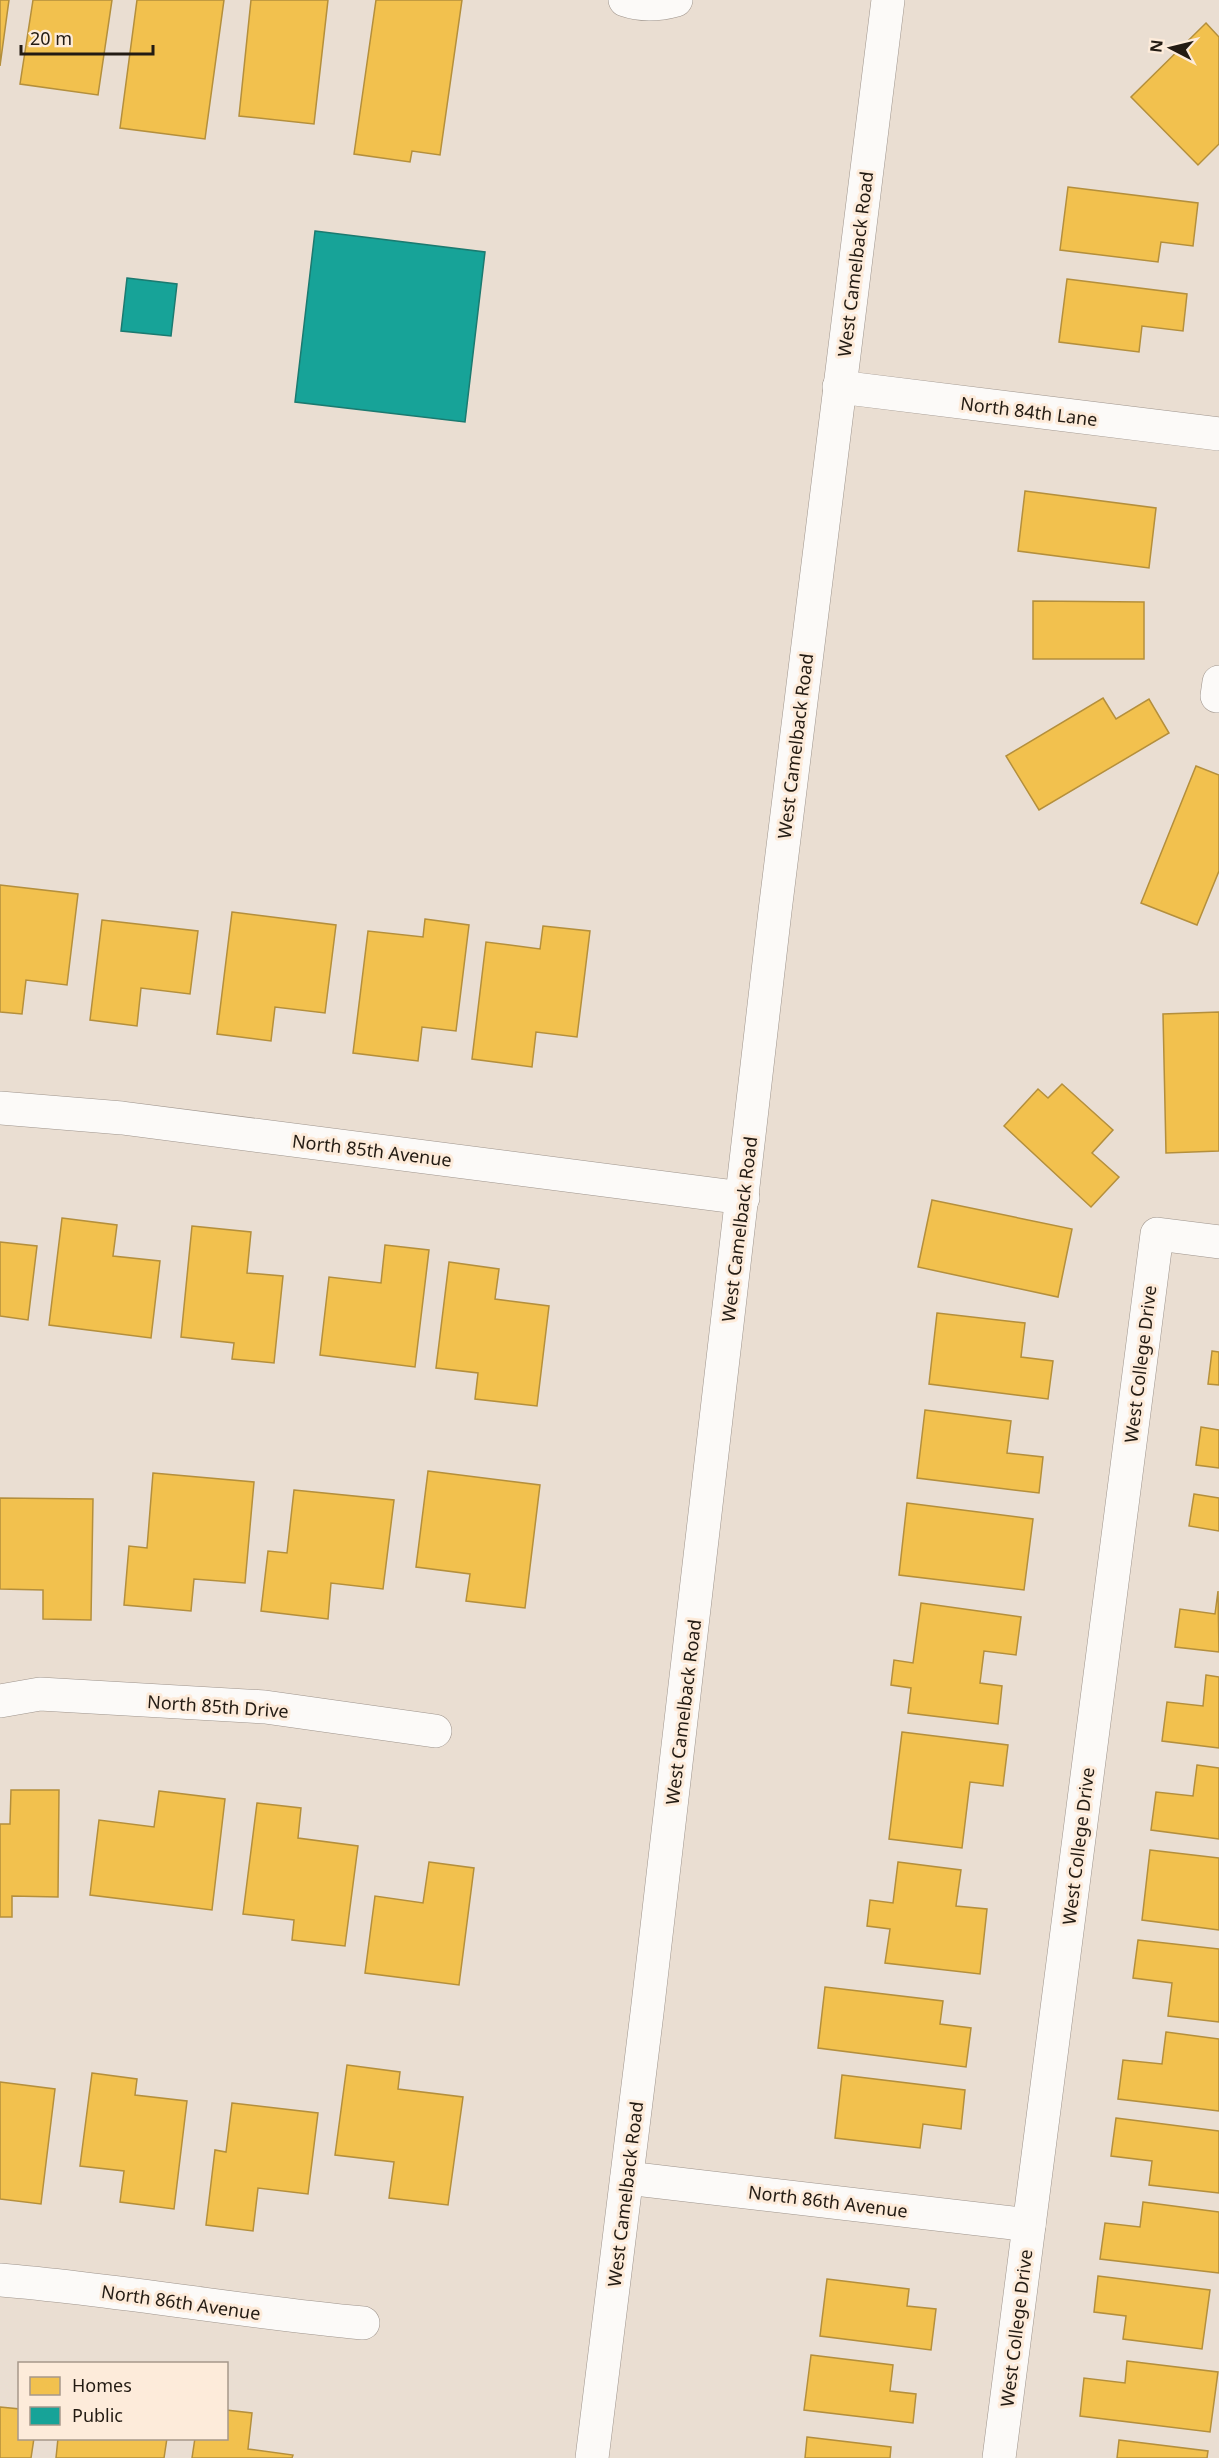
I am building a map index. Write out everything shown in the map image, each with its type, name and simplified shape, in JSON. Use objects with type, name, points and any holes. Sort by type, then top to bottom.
[{"type":"street","points":[[625,0],[635,4],[660,4],[676,0]]},
{"type":"street","name":"West Camelback Road","points":[[592,2458],[743,1198],[775,910],[888,0]]},
{"type":"street","name":"North 84th Lane","points":[[839,387],[1219,434]]},
{"type":"street","name":"North 85th Avenue","points":[[0,1108],[122,1118],[743,1198]]},
{"type":"street","name":"West College Drive","points":[[999,2458],[1157,1234],[1219,1242]]},
{"type":"street","name":"North 85th Drive","points":[[0,1701],[40,1694],[265,1707],[435,1731]]},
{"type":"street","name":"North 86th Avenue","points":[[627,2178],[1029,2225]]},
{"type":"street","name":"North 86th Avenue","points":[[0,2280],[278,2315],[363,2323]]},
{"type":"building: Homes","points":[[0,0],[9,0],[0,66]]},
{"type":"building: Homes","points":[[33,0],[112,0],[98,95],[20,84]]},
{"type":"building: Homes","points":[[137,0],[224,0],[205,139],[120,128]]},
{"type":"building: Homes","points":[[251,0],[328,0],[314,124],[239,116]]},
{"type":"building: Homes","points":[[376,0],[462,0],[440,155],[412,151],[410,162],[354,154]]},
{"type":"building: Homes","points":[[1206,23],[1219,37],[1219,144],[1198,165],[1131,97]]},
{"type":"building: Homes","points":[[1068,187],[1198,203],[1193,246],[1161,242],[1158,262],[1060,250]]},
{"type":"building: Homes","points":[[1067,279],[1187,294],[1183,331],[1142,326],[1139,352],[1059,342]]},
{"type":"building: Homes","points":[[1025,491],[1156,508],[1149,568],[1018,551]]},
{"type":"building: Homes","points":[[1033,601],[1144,602],[1144,659],[1033,659]]},
{"type":"building: Homes","points":[[1103,698],[1116,719],[1149,699],[1169,733],[1039,810],[1006,756]]},
{"type":"building: Homes","points":[[1196,766],[1219,775],[1219,871],[1197,925],[1141,903]]},
{"type":"building: Homes","points":[[0,885],[78,894],[67,985],[26,980],[22,1014],[0,1012]]},
{"type":"building: Homes","points":[[232,912],[336,925],[325,1013],[275,1007],[271,1041],[217,1034]]},
{"type":"building: Homes","points":[[425,919],[469,925],[456,1031],[422,1027],[418,1061],[353,1053],[368,931],[423,937]]},
{"type":"building: Homes","points":[[102,920],[198,931],[190,994],[141,988],[137,1026],[90,1020]]},
{"type":"building: Homes","points":[[543,926],[590,931],[577,1037],[536,1032],[532,1067],[472,1059],[486,942],[540,949]]},
{"type":"building: Homes","points":[[1219,1012],[1219,1151],[1166,1153],[1163,1014]]},
{"type":"building: Homes","points":[[1062,1084],[1113,1130],[1092,1153],[1119,1177],[1091,1207],[1004,1126],[1038,1089],[1048,1098]]},
{"type":"building: Homes","points":[[932,1200],[1072,1229],[1058,1297],[918,1267]]},
{"type":"building: Homes","points":[[62,1218],[117,1225],[113,1256],[160,1261],[151,1338],[49,1325]]},
{"type":"building: Homes","points":[[192,1226],[251,1232],[247,1273],[283,1276],[274,1363],[232,1359],[234,1343],[181,1337]]},
{"type":"building: Homes","points":[[0,1242],[37,1246],[28,1320],[0,1316]]},
{"type":"building: Homes","points":[[385,1245],[429,1250],[415,1367],[320,1355],[329,1277],[381,1283]]},
{"type":"building: Homes","points":[[449,1262],[499,1269],[495,1299],[549,1306],[537,1406],[475,1399],[478,1373],[436,1368]]},
{"type":"building: Homes","points":[[937,1313],[1025,1323],[1021,1357],[1053,1361],[1048,1399],[929,1384]]},
{"type":"building: Homes","points":[[1212,1351],[1219,1352],[1219,1385],[1208,1384]]},
{"type":"building: Homes","points":[[925,1410],[1011,1421],[1007,1453],[1043,1457],[1039,1493],[917,1478]]},
{"type":"building: Homes","points":[[1201,1427],[1219,1430],[1219,1468],[1196,1465]]},
{"type":"building: Homes","points":[[428,1471],[540,1485],[525,1608],[466,1601],[470,1574],[416,1567]]},
{"type":"building: Homes","points":[[153,1473],[254,1482],[245,1583],[194,1579],[191,1611],[124,1605],[129,1546],[147,1548]]},
{"type":"building: Homes","points":[[294,1490],[394,1500],[383,1589],[331,1583],[328,1619],[261,1611],[268,1551],[287,1553]]},
{"type":"building: Homes","points":[[1194,1494],[1219,1498],[1219,1531],[1189,1526]]},
{"type":"building: Homes","points":[[0,1498],[93,1499],[91,1620],[43,1619],[43,1590],[0,1589]]},
{"type":"building: Homes","points":[[907,1503],[1033,1519],[1024,1590],[899,1575]]},
{"type":"building: Homes","points":[[1218,1591],[1219,1652],[1175,1647],[1180,1609],[1215,1614]]},
{"type":"building: Homes","points":[[921,1603],[1021,1617],[1016,1655],[984,1651],[980,1683],[1002,1686],[998,1724],[908,1713],[911,1688],[891,1685],[894,1660],[913,1663]]},
{"type":"building: Homes","points":[[1206,1675],[1219,1677],[1219,1748],[1162,1741],[1167,1702],[1203,1706]]},
{"type":"building: Homes","points":[[902,1732],[1008,1745],[1003,1786],[970,1782],[962,1848],[889,1839]]},
{"type":"building: Homes","points":[[1197,1765],[1219,1768],[1219,1839],[1151,1830],[1156,1792],[1193,1796]]},
{"type":"building: Homes","points":[[11,1790],[59,1790],[58,1897],[12,1896],[12,1917],[0,1917],[0,1824],[10,1824]]},
{"type":"building: Homes","points":[[159,1791],[225,1799],[212,1910],[90,1895],[99,1820],[154,1827]]},
{"type":"building: Homes","points":[[257,1803],[301,1808],[298,1838],[358,1846],[345,1946],[292,1940],[294,1920],[243,1914]]},
{"type":"building: Homes","points":[[1150,1850],[1219,1858],[1219,1930],[1142,1920]]},
{"type":"building: Homes","points":[[429,1862],[474,1868],[459,1985],[365,1973],[375,1896],[423,1903]]},
{"type":"building: Homes","points":[[898,1862],[961,1870],[956,1906],[987,1909],[980,1974],[885,1963],[890,1929],[867,1926],[870,1900],[893,1903]]},
{"type":"building: Homes","points":[[1138,1940],[1219,1949],[1219,2022],[1168,2016],[1172,1983],[1133,1978]]},
{"type":"building: Homes","points":[[825,1987],[943,2001],[940,2024],[971,2028],[966,2067],[818,2048]]},
{"type":"building: Homes","points":[[1166,2032],[1219,2039],[1219,2111],[1118,2099],[1123,2060],[1162,2064]]},
{"type":"building: Homes","points":[[347,2065],[400,2072],[398,2089],[463,2097],[448,2205],[389,2198],[394,2162],[335,2155]]},
{"type":"building: Homes","points":[[92,2073],[137,2079],[135,2095],[187,2101],[174,2209],[120,2202],[124,2171],[80,2166]]},
{"type":"building: Homes","points":[[842,2075],[965,2090],[961,2129],[923,2124],[920,2148],[835,2138]]},
{"type":"building: Homes","points":[[0,2082],[55,2089],[41,2204],[0,2199]]},
{"type":"building: Homes","points":[[232,2103],[318,2113],[308,2194],[258,2188],[253,2231],[206,2225],[215,2150],[226,2152]]},
{"type":"building: Homes","points":[[1116,2118],[1219,2131],[1219,2193],[1149,2185],[1152,2161],[1111,2156]]},
{"type":"building: Homes","points":[[1143,2202],[1219,2212],[1219,2273],[1100,2259],[1105,2223],[1140,2227]]},
{"type":"building: Homes","points":[[1098,2276],[1210,2290],[1202,2349],[1123,2339],[1126,2316],[1094,2312]]},
{"type":"building: Homes","points":[[827,2279],[909,2289],[907,2306],[936,2309],[931,2350],[820,2336]]},
{"type":"building: Homes","points":[[811,2355],[893,2365],[890,2391],[916,2394],[913,2423],[804,2410]]},
{"type":"building: Homes","points":[[1127,2361],[1218,2372],[1210,2432],[1080,2416],[1084,2378],[1125,2383]]},
{"type":"building: Homes","points":[[0,2407],[18,2409],[18,2440],[34,2440],[31,2458],[0,2458]]},
{"type":"building: Homes","points":[[228,2410],[252,2413],[248,2449],[293,2455],[292,2458],[192,2458],[195,2440],[228,2440]]},
{"type":"building: Homes","points":[[807,2437],[891,2447],[890,2458],[805,2458]]},
{"type":"building: Homes","points":[[58,2440],[167,2440],[164,2458],[56,2458]]},
{"type":"building: Homes","points":[[1119,2440],[1208,2451],[1207,2458],[1117,2458]]},
{"type":"building: Public","points":[[315,231],[485,252],[465,422],[295,402]]},
{"type":"building: Public","points":[[127,278],[177,284],[171,336],[121,331]]}]
